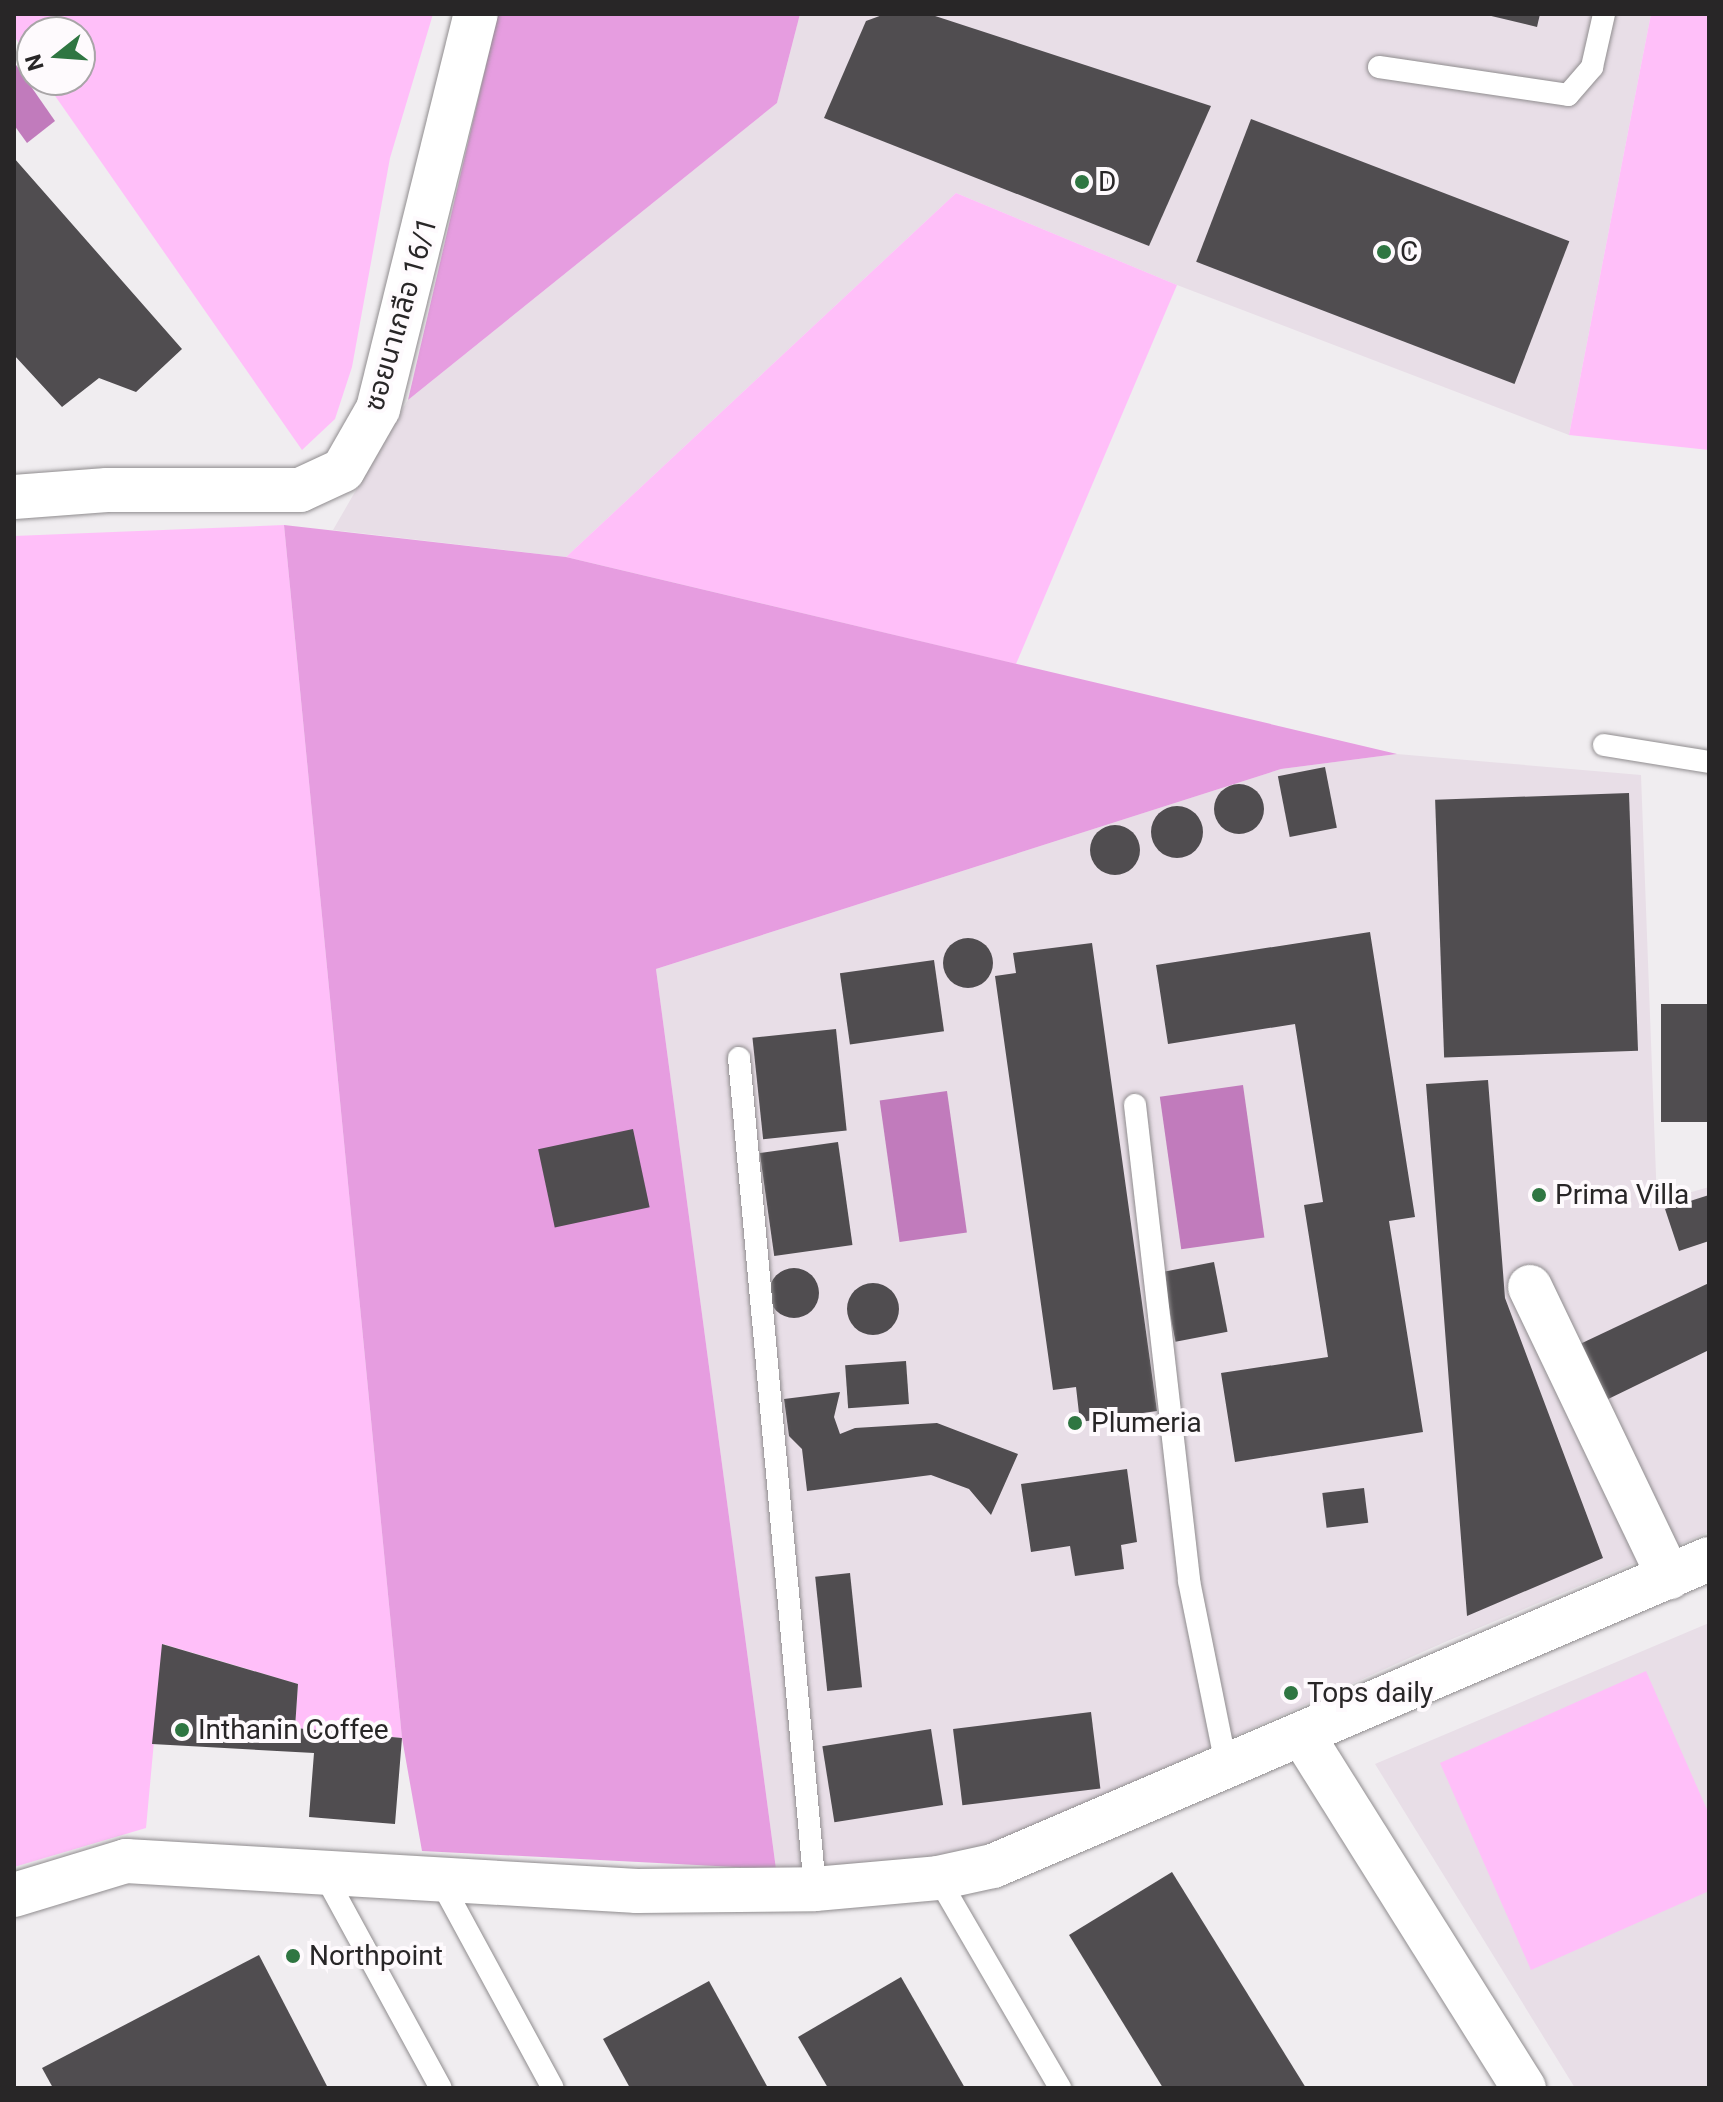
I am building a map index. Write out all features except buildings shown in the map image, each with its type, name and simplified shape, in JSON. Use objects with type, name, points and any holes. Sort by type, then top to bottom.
[{"type":"street","name":"ซอยนาเกลือ 16/1","points":[[14,497],[107,490],[300,490],[343,470],[378,409],[476,14]]},
{"type":"street","points":[[1530,1287],[1669,1577]]},
{"type":"street","points":[[14,1895],[126,1861],[441,1882],[637,1891],[815,1889],[938,1878],[993,1866],[1226,1764],[1303,1736],[1709,1559]]},
{"type":"street","points":[[1303,1736],[1524,2088]]},
{"type":"lane","points":[[1379,67],[1568,95],[1592,67],[1604,14]]},
{"type":"lane","points":[[1604,745],[1709,762]]},
{"type":"lane","points":[[739,1058],[815,1889]]},
{"type":"lane","points":[[1135,1105],[1189,1581],[1226,1764]]},
{"type":"lane","points":[[323,1872],[441,2088]]},
{"type":"lane","points":[[938,1878],[1060,2088]]},
{"type":"lane","points":[[441,1882],[553,2088]]},
{"type":"shaded area","points":[[14,14],[433,14],[390,158],[352,367],[335,419],[302,450],[55,96],[96,96],[96,16],[16,16],[16,39]]},
{"type":"shaded area","points":[[498,14],[800,14],[777,103],[408,400]]},
{"type":"shaded area","points":[[800,14],[1651,14],[1569,435],[1177,285],[956,193],[566,557],[333,530],[408,400],[777,103]]},
{"type":"shaded area","points":[[1651,14],[1709,14],[1709,450],[1569,435]]},
{"type":"shaded area","points":[[14,62],[16,96],[38,96],[55,121],[27,143],[14,125]]},
{"type":"shaded area","points":[[956,193],[1177,285],[1016,664],[566,557]]},
{"type":"shaded area","points":[[284,525],[402,1738],[295,1728],[298,1684],[163,1644],[146,1828],[14,1867],[14,536]]},
{"type":"shaded area","points":[[284,525],[566,557],[1397,754],[1281,769],[656,969],[776,1869],[422,1851],[402,1738]]},
{"type":"shaded area","name":"Plumeria","points":[[1397,754],[1641,775],[1657,1202],[1709,1187],[1709,1532],[1445,1642],[968,1856],[776,1869],[656,969],[1281,769]]},
{"type":"shaded area","points":[[1243,1085],[1264,1238],[1181,1249],[1160,1097]]},
{"type":"shaded area","points":[[947,1091],[967,1233],[900,1242],[880,1100]]},
{"type":"shaded area","points":[[1709,1623],[1709,2088],[1575,2088],[1375,1764]]},
{"type":"shaded area","points":[[1646,1671],[1709,1814],[1709,1891],[1531,1970],[1440,1763]]},
{"type":"place","name":"D","points":[[1082,182]]},
{"type":"place","name":"C","points":[[1384,252]]},
{"type":"place","name":"Prima Villa","points":[[1539,1195]]},
{"type":"place","name":"Plumeria","points":[[1075,1423]]},
{"type":"place","name":"Tops daily","points":[[1291,1693]]},
{"type":"place","name":"Inthanin Coffee","points":[[182,1730]]},
{"type":"place","name":"Northpoint","points":[[293,1956]]}]
